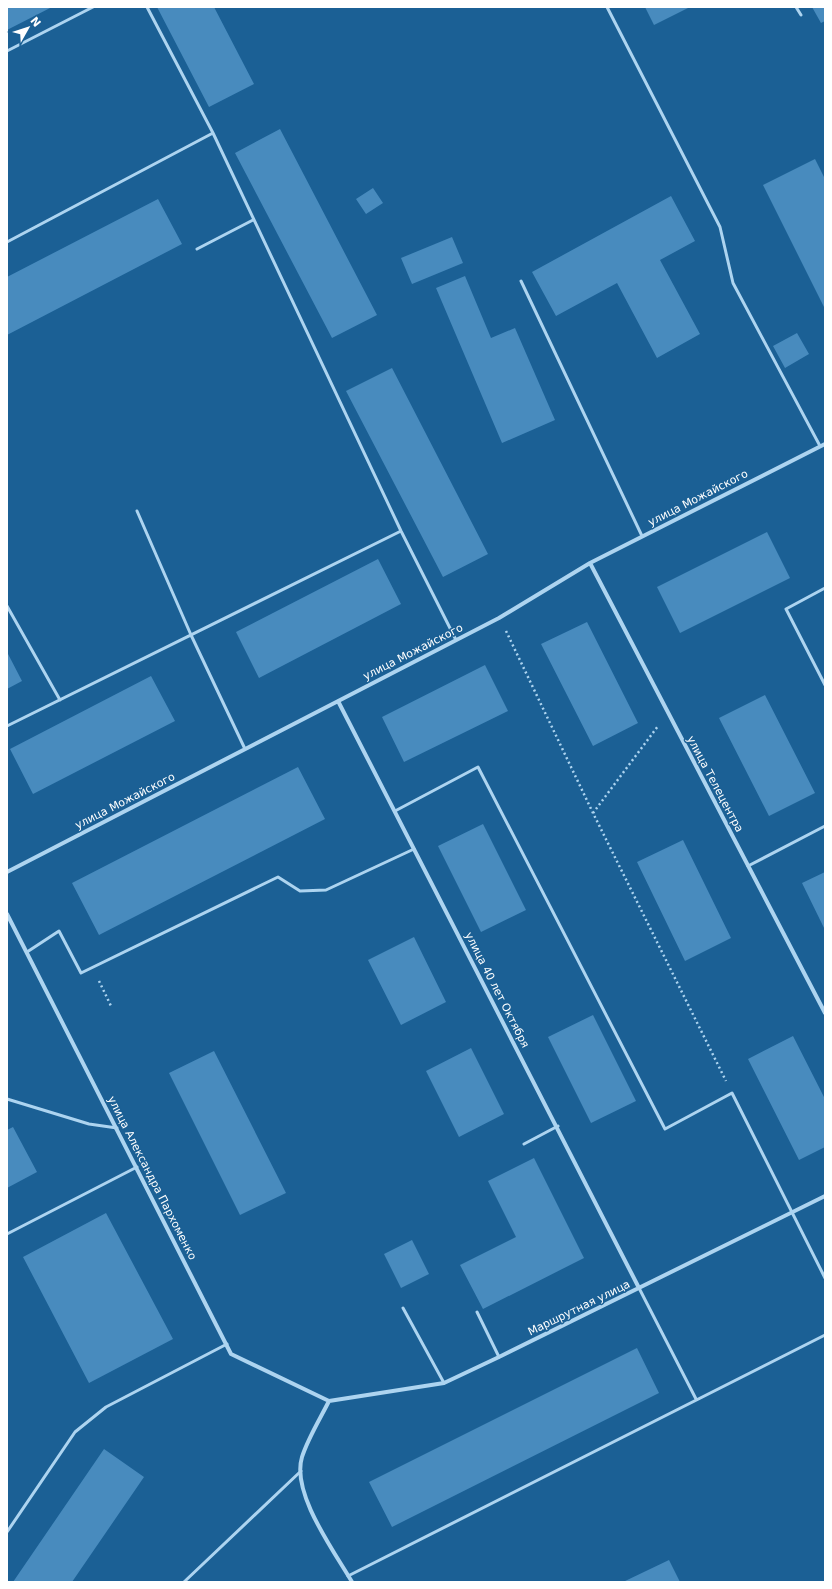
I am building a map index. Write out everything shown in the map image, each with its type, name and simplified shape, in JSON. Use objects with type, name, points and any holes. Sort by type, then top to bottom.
[{"type":"street","name":"улица Можайского","points":[[7,872],[499,618],[590,563],[825,444]]},
{"type":"street","name":"улица Телецентра","points":[[590,563],[825,1013]]},
{"type":"street","name":"улица 40 лет Октября","points":[[338,701],[558,1126],[639,1288]]},
{"type":"street","name":"улица Александра Пархоменко","points":[[7,914],[231,1354],[329,1401]]},
{"type":"street","name":"Маршрутная улица","points":[[329,1401],[444,1383],[825,1196]]},
{"type":"street","points":[[329,1401],[302,1457],[300,1471],[303,1493],[308,1506],[352,1582]]},
{"type":"lane","points":[[7,51],[92,7]]},
{"type":"lane","points":[[147,7],[213,133],[401,531],[456,640]]},
{"type":"lane","points":[[607,7],[720,227],[734,283],[820,446]]},
{"type":"lane","points":[[796,7],[801,15]]},
{"type":"lane","points":[[7,242],[213,133]]},
{"type":"lane","points":[[197,249],[253,220]]},
{"type":"lane","points":[[521,281],[642,536]]},
{"type":"lane","points":[[137,511],[191,635],[245,749]]},
{"type":"lane","points":[[7,726],[401,531]]},
{"type":"lane","points":[[825,588],[786,609],[825,685]]},
{"type":"lane","points":[[7,606],[60,700]]},
{"type":"lane","points":[[395,811],[478,767],[665,1128],[732,1092],[825,1278]]},
{"type":"lane","points":[[748,866],[825,826]]},
{"type":"lane","points":[[27,952],[59,931],[81,973],[278,877],[300,891],[326,890],[414,849]]},
{"type":"lane","points":[[7,924],[10,920]]},
{"type":"lane","points":[[7,1099],[89,1124],[117,1128]]},
{"type":"lane","points":[[524,1144],[558,1126]]},
{"type":"lane","points":[[7,1234],[137,1167]]},
{"type":"lane","points":[[639,1288],[696,1399]]},
{"type":"lane","points":[[403,1308],[444,1383]]},
{"type":"lane","points":[[477,1312],[499,1357]]},
{"type":"lane","points":[[348,1576],[825,1335]]},
{"type":"lane","points":[[7,1532],[75,1432],[106,1407],[227,1344]]},
{"type":"lane","points":[[184,1582],[300,1471]]},
{"type":"path","points":[[499,618],[593,813],[732,1092]]},
{"type":"path","points":[[593,813],[668,713]]},
{"type":"path","points":[[92,967],[111,1006]]},
{"type":"building","points":[[7,7],[52,7],[7,30]]},
{"type":"building","points":[[157,7],[214,7],[254,84],[209,107]]},
{"type":"building","points":[[645,7],[690,7],[654,25]]},
{"type":"building","points":[[812,7],[825,7],[825,21],[821,23]]},
{"type":"building","points":[[280,129],[377,315],[332,338],[235,153]]},
{"type":"building","points":[[815,159],[825,179],[825,309],[763,185]]},
{"type":"building","points":[[373,188],[383,203],[366,214],[356,199]]},
{"type":"building","points":[[671,196],[695,241],[660,260],[700,334],[657,358],[617,283],[556,316],[532,272]]},
{"type":"building","points":[[158,199],[182,244],[7,335],[7,277]]},
{"type":"building","points":[[452,237],[463,263],[412,284],[401,258]]},
{"type":"building","points":[[465,276],[491,338],[515,328],[555,420],[502,443],[436,288]]},
{"type":"building","points":[[797,333],[809,354],[785,368],[773,346]]},
{"type":"building","points":[[392,368],[488,554],[443,577],[346,391]]},
{"type":"building","points":[[767,532],[790,578],[680,633],[657,587]]},
{"type":"building","points":[[378,559],[401,604],[259,678],[236,632]]},
{"type":"building","points":[[587,622],[638,723],[593,746],[541,644]]},
{"type":"building","points":[[7,652],[22,681],[7,689]]},
{"type":"building","points":[[485,665],[508,711],[404,762],[382,717]]},
{"type":"building","points":[[151,676],[175,721],[33,794],[10,749]]},
{"type":"building","points":[[765,695],[815,793],[769,816],[719,718]]},
{"type":"building","points":[[298,767],[325,819],[99,935],[72,883]]},
{"type":"building","points":[[483,824],[526,910],[481,932],[438,846]]},
{"type":"building","points":[[683,840],[731,938],[685,961],[637,862]]},
{"type":"building","points":[[825,872],[825,930],[802,883]]},
{"type":"building","points":[[414,937],[446,1002],[401,1025],[368,960]]},
{"type":"building","points":[[593,1015],[636,1101],[591,1123],[548,1037]]},
{"type":"building","points":[[793,1036],[825,1099],[825,1147],[799,1160],[748,1059]]},
{"type":"building","points":[[471,1048],[504,1114],[459,1137],[426,1071]]},
{"type":"building","points":[[214,1051],[286,1193],[240,1215],[169,1073]]},
{"type":"building","points":[[13,1127],[37,1172],[7,1188],[7,1130]]},
{"type":"building","points":[[534,1158],[584,1258],[483,1309],[460,1265],[516,1237],[488,1181]]},
{"type":"building","points":[[106,1213],[173,1339],[89,1383],[23,1257]]},
{"type":"building","points":[[412,1240],[429,1274],[401,1288],[384,1254]]},
{"type":"building","points":[[637,1348],[659,1393],[392,1527],[369,1482]]},
{"type":"building","points":[[104,1449],[144,1477],[72,1582],[13,1582]]},
{"type":"building","points":[[669,1560],[680,1582],[623,1582]]}]
